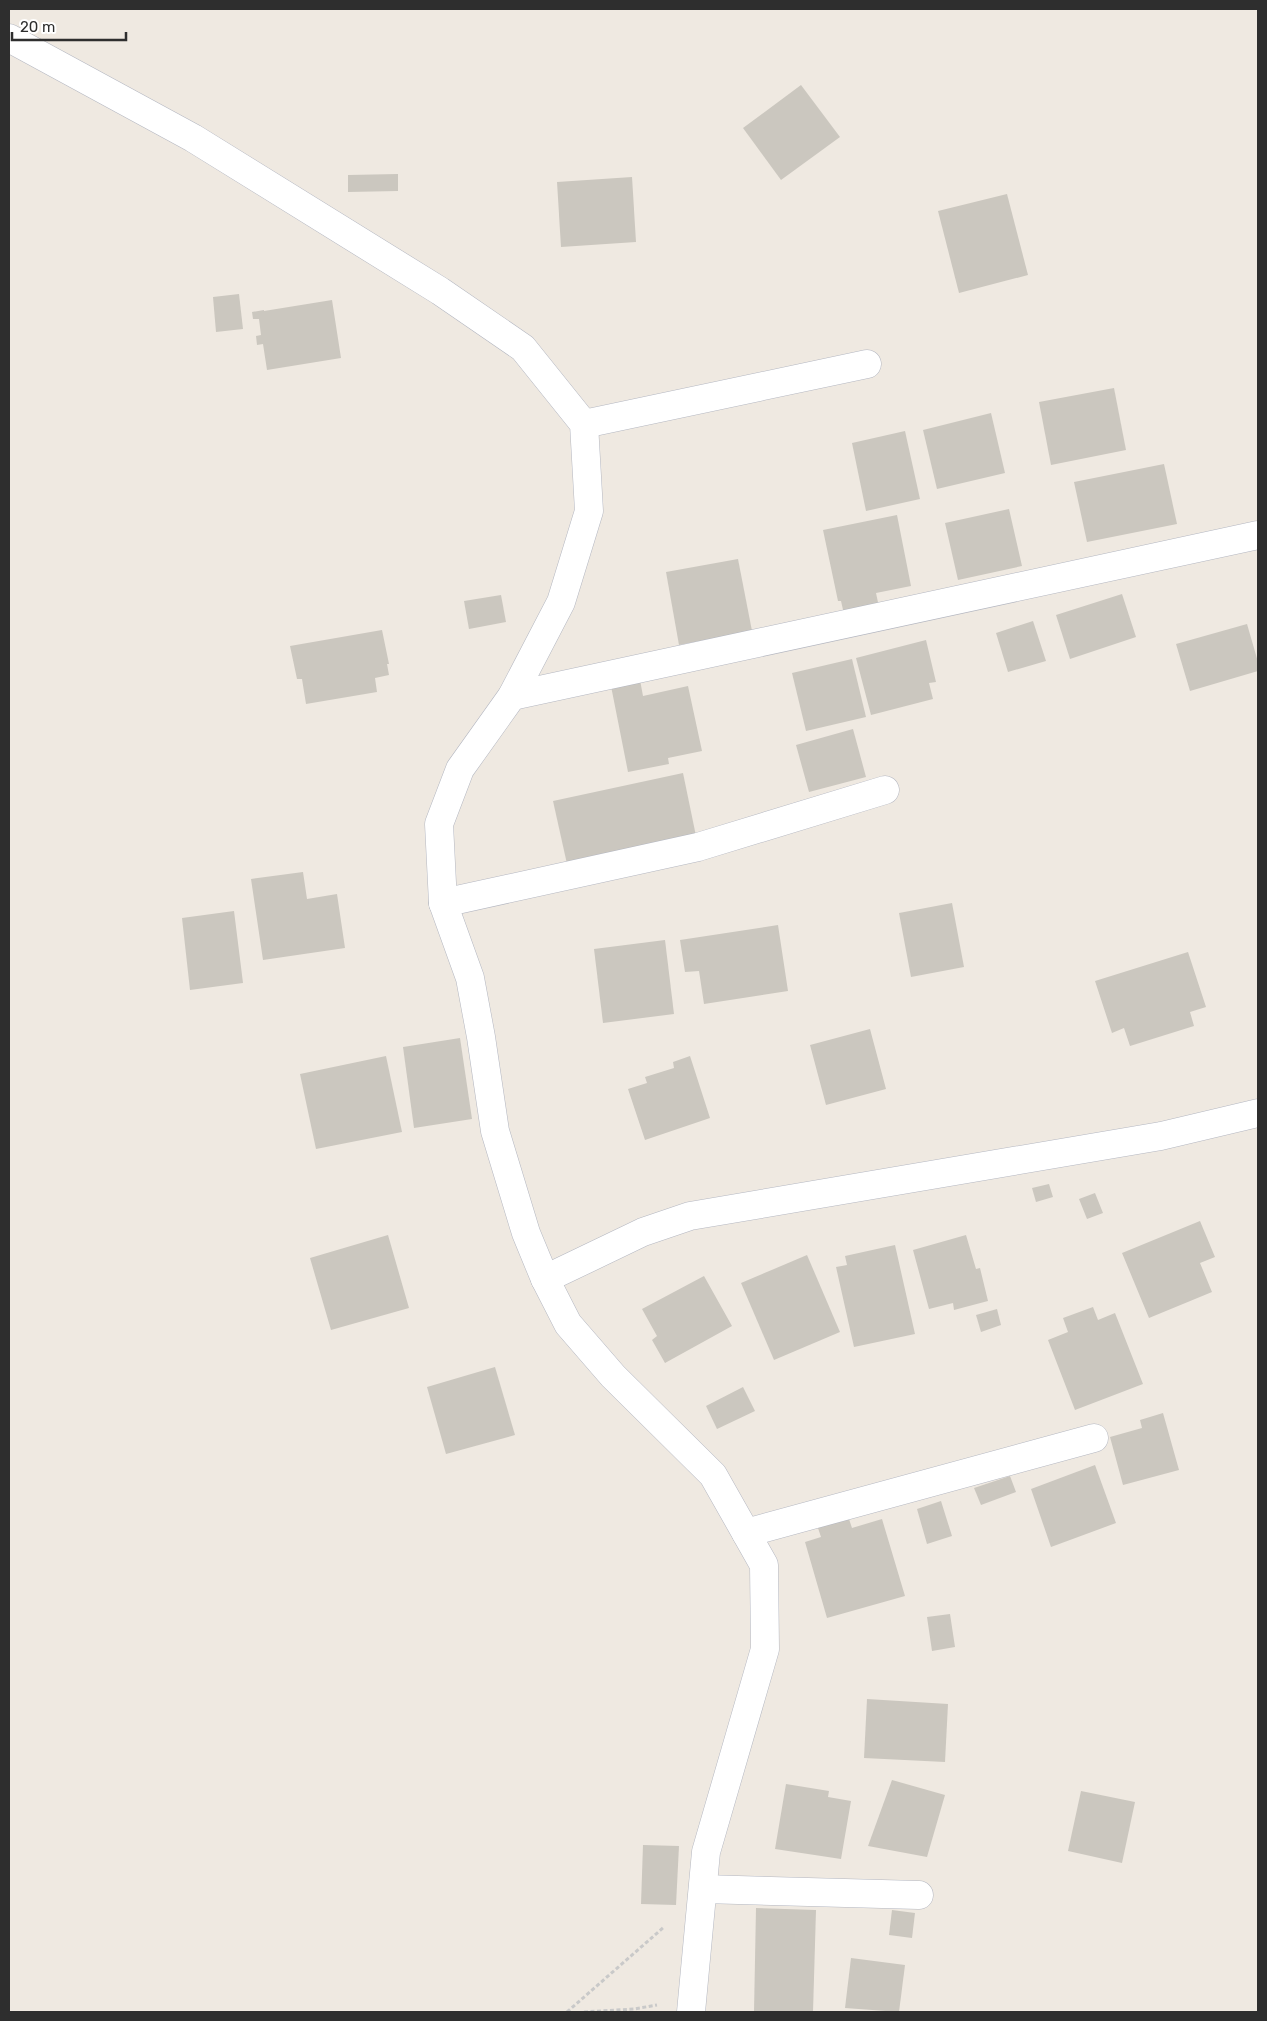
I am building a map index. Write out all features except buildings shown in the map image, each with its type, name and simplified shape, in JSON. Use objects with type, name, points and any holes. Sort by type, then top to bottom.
[{"type":"street","points":[[9,38],[193,138],[440,291],[523,348],[584,424],[589,511],[561,602],[512,696],[460,769],[439,824],[443,903],[470,978],[495,1131],[526,1233],[545,1279],[568,1324],[606,1368],[713,1475],[764,1565],[765,1649],[706,1852],[691,2005]]},
{"type":"street","points":[[584,424],[867,364]]},
{"type":"street","points":[[512,696],[1258,535]]},
{"type":"street","points":[[443,903],[698,847],[885,790]]},
{"type":"street","points":[[545,1279],[642,1232],[690,1216],[1161,1136],[1258,1113]]},
{"type":"street","points":[[746,1533],[1094,1438]]},
{"type":"street","points":[[702,1896],[919,1894]]},
{"type":"path","points":[[567,2012],[664,1926],[691,1908],[702,1896]]},
{"type":"path","points":[[584,2012],[691,2005]]}]
